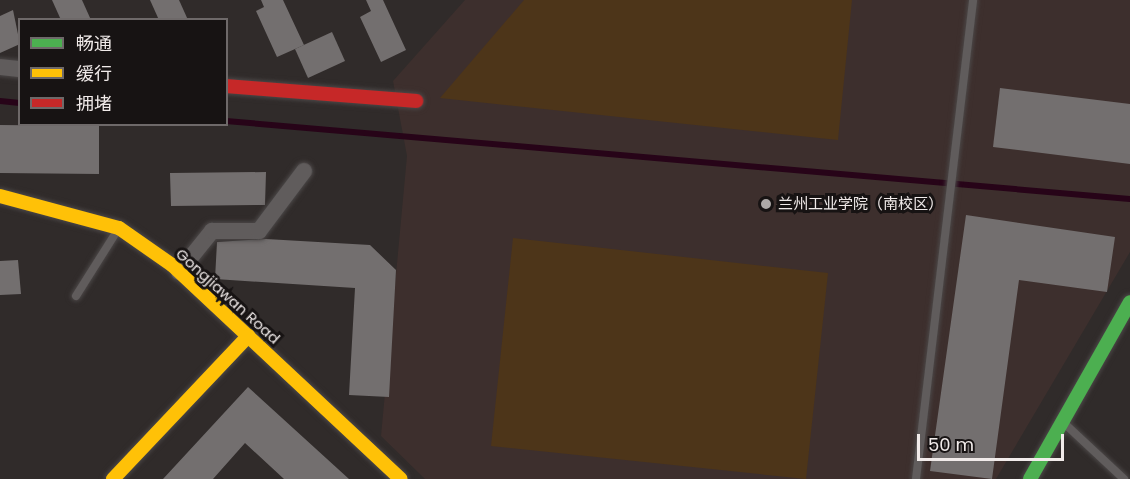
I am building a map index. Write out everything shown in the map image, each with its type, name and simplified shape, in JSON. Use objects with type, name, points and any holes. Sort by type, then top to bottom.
[{"type":"street","points":[[0,68],[18,69]]},
{"type":"street","points":[[228,86],[416,101]]},
{"type":"street","points":[[179,272],[212,231],[259,231],[304,171]]},
{"type":"street","name":"Gongjiawan Road","points":[[0,196],[119,228],[179,272],[401,479]]},
{"type":"street","points":[[1030,479],[1130,302]]},
{"type":"street","points":[[112,479],[248,336]]},
{"type":"lane","points":[[916,479],[974,0]]},
{"type":"lane","points":[[76,296],[119,228]]},
{"type":"lane","points":[[1062,422],[1124,479]]},
{"type":"shaded area","name":"兰州工业学院（南校区）","points":[[465,0],[1130,0],[1130,252],[996,479],[425,479],[381,436],[407,156],[393,81]]},
{"type":"shaded area","points":[[524,0],[852,0],[838,140],[440,98]]},
{"type":"shaded area","points":[[513,238],[828,273],[806,479],[491,446]]},
{"type":"building","points":[[52,0],[82,0],[90,18],[60,18]]},
{"type":"building","points":[[150,0],[179,0],[187,18],[158,18]]},
{"type":"building","points":[[261,0],[283,0],[304,45],[277,57],[256,11],[264,7]]},
{"type":"building","points":[[366,0],[383,0],[406,50],[381,62],[360,17],[371,11]]},
{"type":"building","points":[[13,10],[18,45],[0,53],[0,16]]},
{"type":"building","points":[[332,32],[345,61],[308,78],[295,49]]},
{"type":"building","points":[[1000,88],[1130,104],[1130,164],[993,147]]},
{"type":"building","points":[[0,125],[99,126],[99,174],[0,173]]},
{"type":"building","points":[[266,172],[265,205],[171,206],[170,173]]},
{"type":"building","points":[[966,215],[1115,237],[1107,292],[1019,280],[992,479],[930,471]]},
{"type":"building","points":[[266,239],[370,245],[396,270],[389,397],[349,395],[355,288],[215,279],[217,242]]},
{"type":"building","points":[[18,260],[21,294],[0,295],[0,261]]},
{"type":"building","points":[[248,387],[349,479],[284,479],[245,443],[213,479],[163,479]]},
{"type":"waterway","points":[[0,101],[18,103]]},
{"type":"waterway","points":[[228,121],[1130,199]]},
{"type":"traffic: fast","points":[[1030,479],[1130,302]]},
{"type":"traffic: slow","points":[[0,196],[119,228],[172,265],[401,479]]},
{"type":"traffic: slow","points":[[113,479],[248,336]]},
{"type":"traffic: jam","points":[[228,86],[416,101]]},
{"type":"place","name":"兰州工业学院（南校区）","points":[[766,204]]}]
